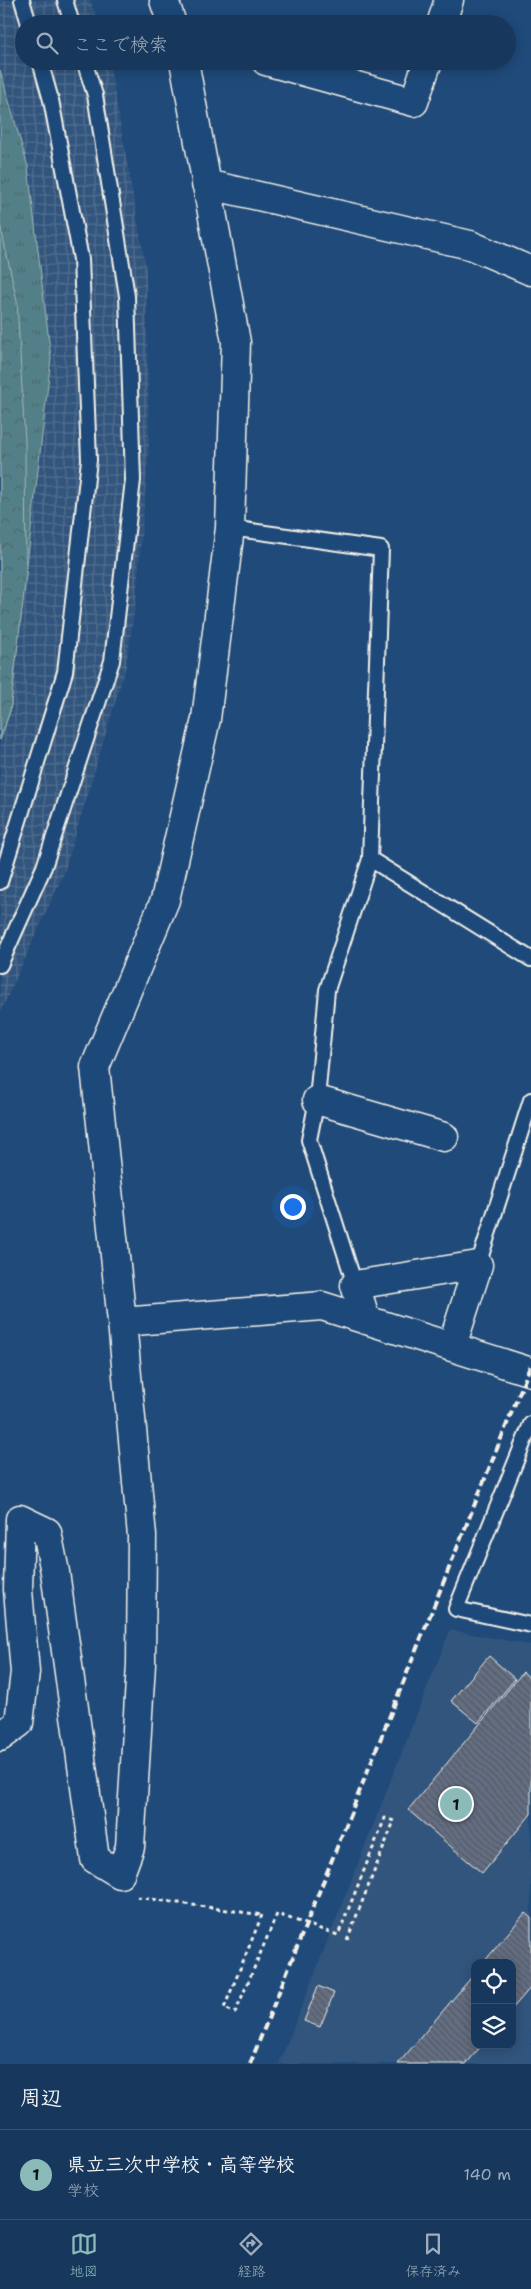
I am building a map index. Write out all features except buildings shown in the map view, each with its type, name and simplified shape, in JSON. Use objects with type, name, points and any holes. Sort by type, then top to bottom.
[{"type":"street","points":[[164,0],[169,15]]},
{"type":"street","points":[[444,15],[449,0]]},
{"type":"street","points":[[0,1737],[19,1723],[25,1672],[18,1590],[20,1519],[47,1532],[56,1582],[95,1859],[120,1874],[130,1847],[141,1664],[142,1546],[122,1322],[95,1067],[165,900],[206,719],[230,528],[236,342],[186,70]]},
{"type":"street","points":[[298,70],[414,102],[425,70]]},
{"type":"street","points":[[206,184],[470,245],[531,271]]},
{"type":"street","points":[[317,1100],[444,1137]]},
{"type":"street","points":[[366,1320],[354,1284],[478,1265],[452,1346]]},
{"type":"street","points":[[122,1322],[322,1306],[531,1372]]},
{"type":"lane","points":[[22,0],[26,15]]},
{"type":"lane","points":[[65,0],[69,15]]},
{"type":"lane","points":[[0,882],[65,672],[89,460],[81,259],[52,100],[43,70]]},
{"type":"lane","points":[[0,965],[44,867],[112,661],[133,480],[128,296],[95,95],[87,70]]},
{"type":"lane","points":[[230,528],[381,550],[370,859],[326,990],[317,1100],[309,1140],[354,1284]]},
{"type":"lane","points":[[370,859],[531,959]]},
{"type":"lane","points":[[478,1265],[531,1100]]},
{"type":"lane","points":[[531,1424],[456,1609],[531,1625]]},
{"type":"path","points":[[120,1874],[138,1898],[262,1915],[224,2008],[235,2012],[277,1914],[338,1935],[385,1818],[394,1821],[347,1940]]},
{"type":"shaded area","points":[[0,0],[90,0],[96,15],[15,15],[15,70],[111,70],[146,268],[149,447],[136,600],[126,666],[64,873],[0,1013]]},
{"type":"shaded area","points":[[450,1630],[531,1645],[531,2064],[279,2064]]},
{"type":"green space","points":[[0,70],[28,167],[51,358],[10,711],[0,740]]},
{"type":"green space","points":[[0,224],[17,301],[25,442],[26,576],[10,711],[0,740]]},
{"type":"railway","points":[[250,2064],[531,1364]]},
{"type":"place","name":"県立三次中学校・高等学校","points":[[456,1804]]}]
